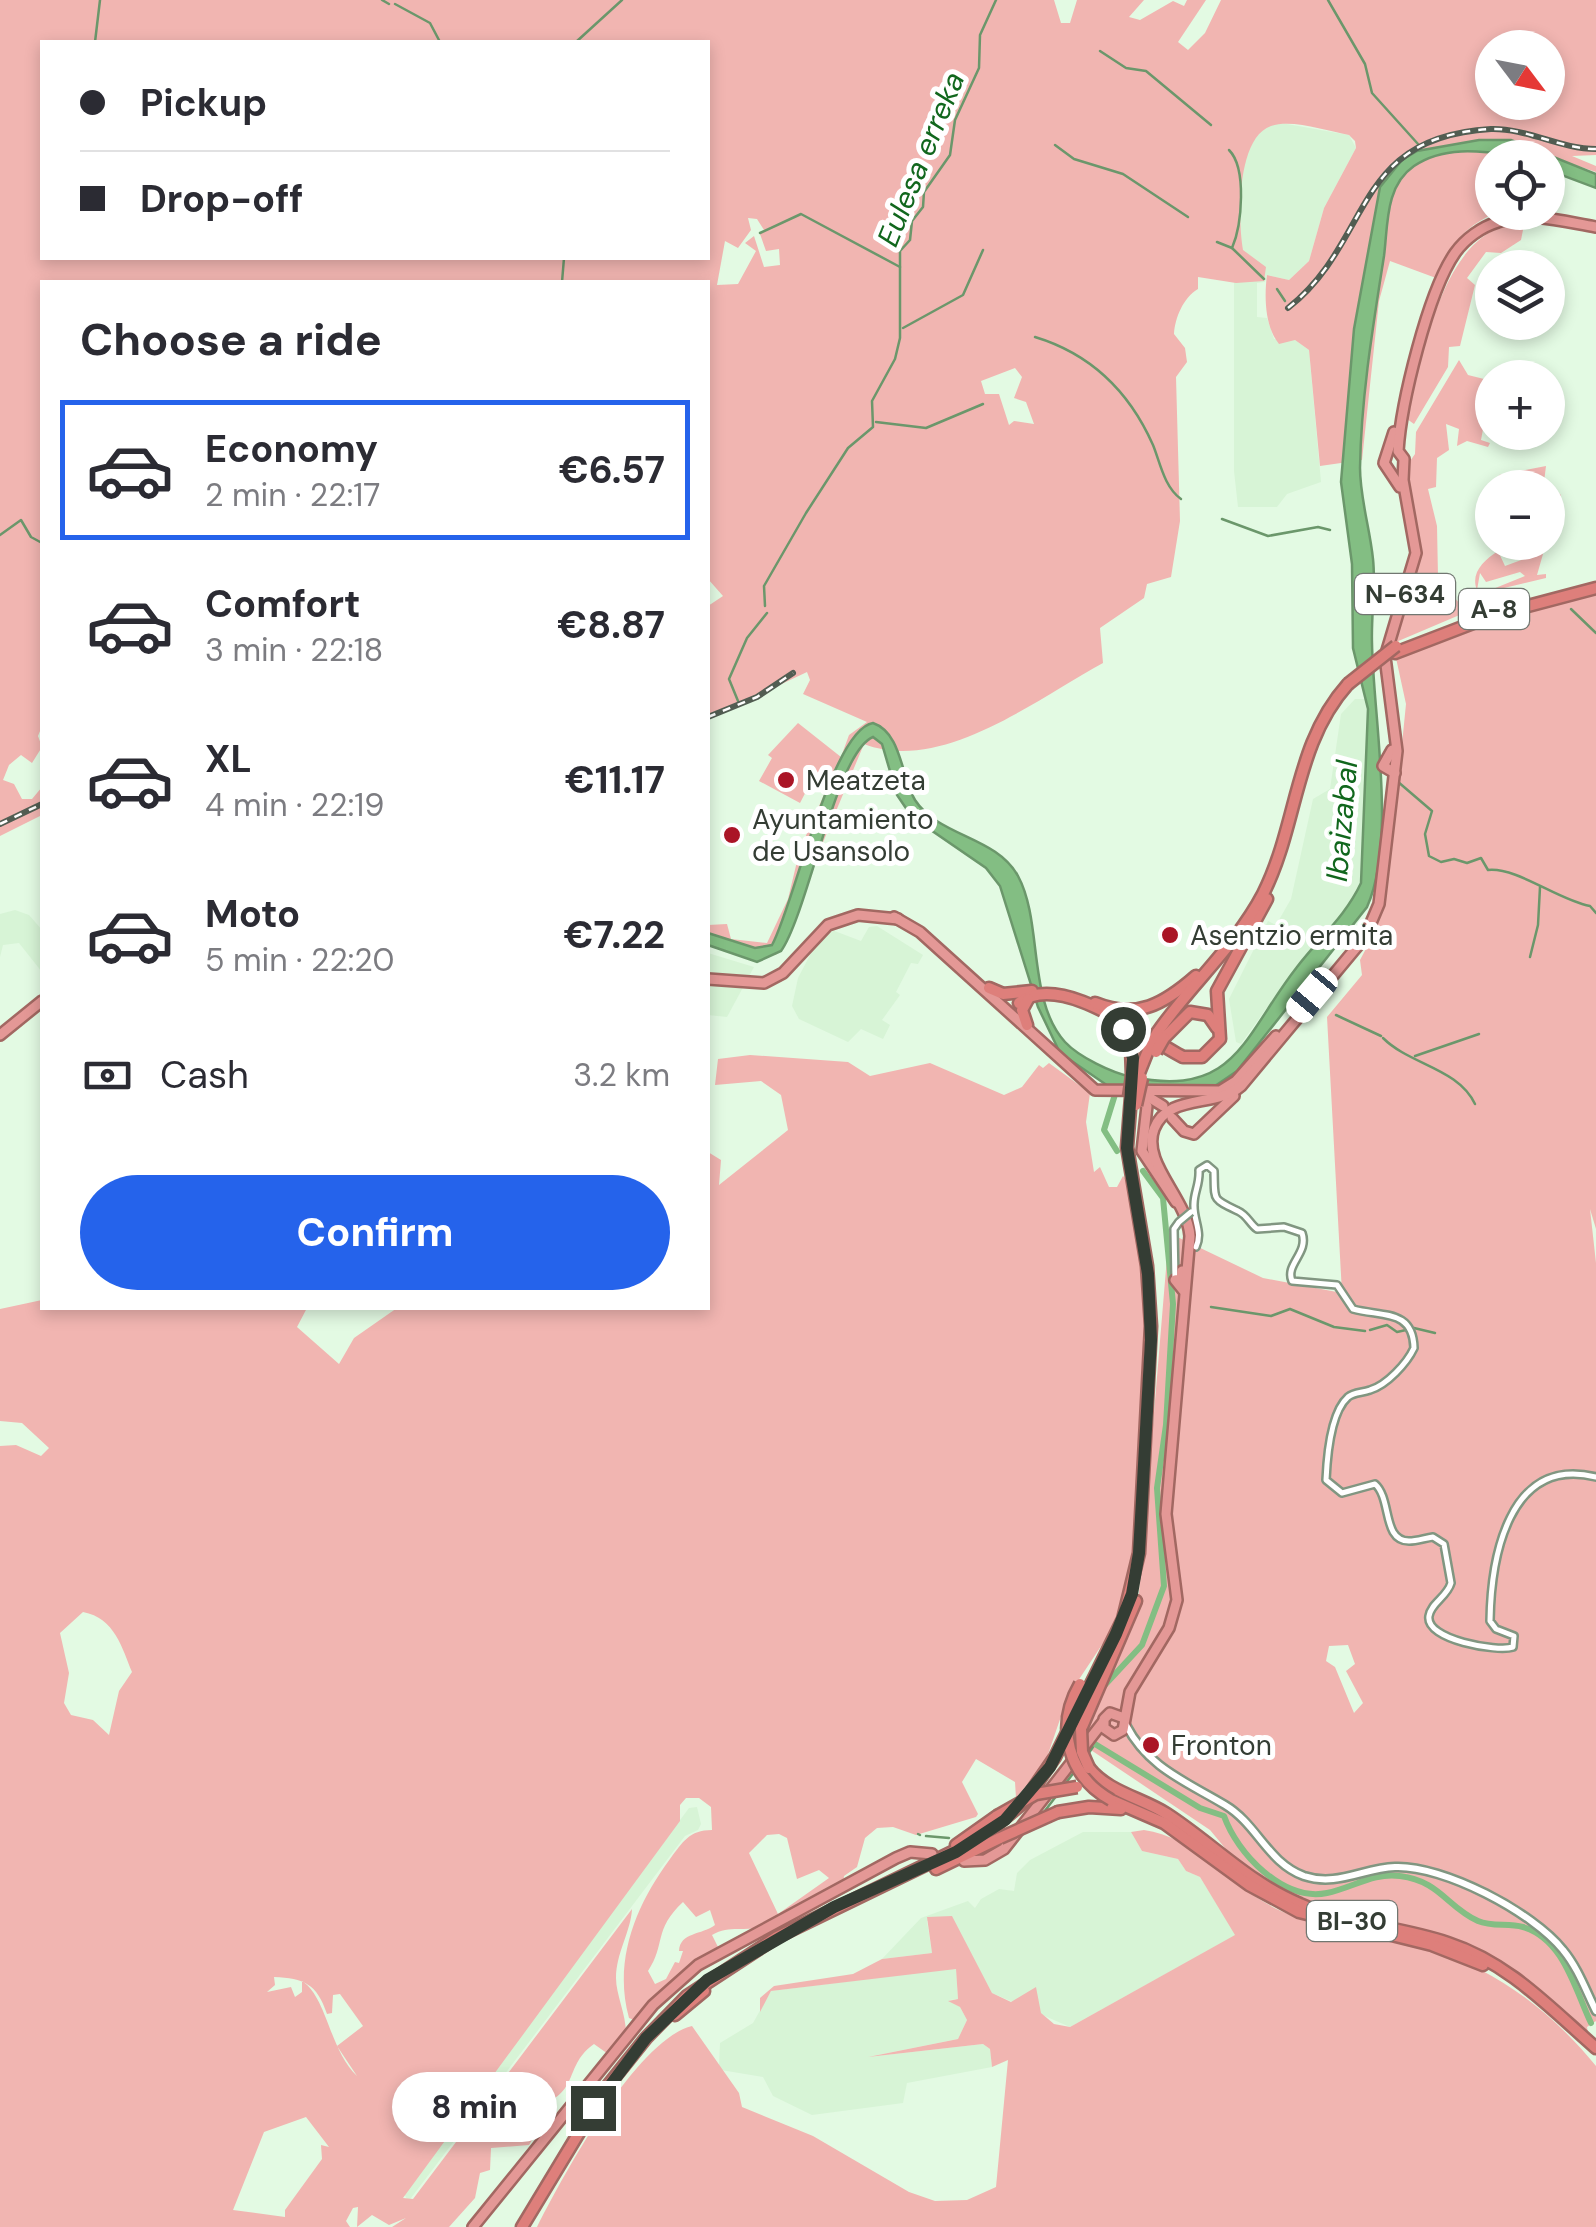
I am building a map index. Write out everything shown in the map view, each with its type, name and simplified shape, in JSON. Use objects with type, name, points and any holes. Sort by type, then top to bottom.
[{"type":"highway","name":"N-634","points":[[1393,773],[1400,727],[1392,720],[1382,649],[1412,554],[1396,469],[1383,460],[1394,451],[1408,388],[1444,275],[1460,246],[1481,229],[1516,217],[1596,225]]},
{"type":"highway","name":"N-634","points":[[1565,219],[1596,225]]},
{"type":"highway","name":"N-634","points":[[1394,451],[1399,401],[1447,258],[1475,228]]},
{"type":"highway","name":"N-634","points":[[1394,451],[1404,457],[1396,469]]},
{"type":"highway","name":"A-8","points":[[1139,1075],[1161,1036],[1245,925],[1277,861],[1310,743],[1348,688],[1395,650],[1492,610],[1596,586]]},
{"type":"highway","name":"A-8","points":[[1161,1036],[1232,951],[1267,899],[1292,835],[1314,749],[1348,688]]},
{"type":"highway","points":[[1085,1744],[1111,1734],[1125,1721],[1130,1692],[1170,1628],[1176,1600],[1166,1514],[1190,1247],[1188,1210],[1150,1157],[1148,1140],[1154,1120],[1171,1104],[1230,1090],[1369,924],[1393,773]]},
{"type":"highway","points":[[964,1862],[989,1858],[1008,1845],[1112,1712],[1165,1628],[1172,1608],[1163,1512],[1190,1247],[1185,1212],[1156,1163],[1152,1138],[1166,1112],[1231,1094],[1371,926],[1379,904],[1393,773]]},
{"type":"highway","points":[[1047,990],[1072,997],[1184,1057],[1208,1054],[1220,1040],[1216,1002],[1221,980],[1267,899]]},
{"type":"highway","points":[[710,979],[747,984],[769,981],[821,930],[847,918],[870,914],[894,917],[922,931],[990,988],[1018,1001],[1047,990],[1066,990],[1190,1054],[1211,1047],[1217,1028],[1208,1015],[1190,1012],[1161,1036]]},
{"type":"highway","points":[[894,917],[1018,1001],[1029,1028]]},
{"type":"highway","points":[[1096,1003],[1131,1012],[1160,1003],[1192,980],[1245,925]]},
{"type":"highway","points":[[990,988],[1018,1001],[1029,1028],[1085,1085],[1163,1106],[1154,1094]]},
{"type":"highway","points":[[0,1035],[40,1003]]},
{"type":"highway","points":[[862,1893],[956,1852],[1018,1808],[1056,1757],[1123,1620],[1139,1553],[1151,1340],[1148,1274],[1127,1148],[1127,1098],[1139,1075],[1128,1037],[1105,1014]]},
{"type":"highway","points":[[1127,1098],[1220,1092],[1282,1031]]},
{"type":"highway","points":[[1172,1118],[1190,1134],[1201,1130],[1246,1085],[1263,1059]]},
{"type":"highway","points":[[1127,1098],[1144,1097],[1147,1106],[1140,1142],[1146,1163],[1188,1210]]},
{"type":"highway","points":[[1127,1098],[1157,1326],[1145,1554],[1136,1600],[1081,1729],[1082,1752],[1090,1768],[1110,1786],[1154,1812]]},
{"type":"highway","points":[[1152,1138],[1174,1112],[1186,1108],[1200,1112],[1198,1128],[1180,1128]]},
{"type":"highway","points":[[1183,1290],[1176,1280],[1181,1279],[1190,1247]]},
{"type":"highway","points":[[935,1869],[1002,1828],[1036,1794],[1058,1760],[1136,1600]]},
{"type":"highway","points":[[1123,1620],[1080,1684],[1067,1717],[1069,1748],[1084,1778],[1112,1800],[1154,1812]]},
{"type":"highway","points":[[1112,1712],[1125,1721]]},
{"type":"highway","points":[[1103,1722],[1111,1734]]},
{"type":"highway","points":[[526,2227],[606,2088],[670,2011],[734,1963],[959,1843],[1036,1794],[1077,1787],[1118,1794],[1154,1812]]},
{"type":"highway","points":[[526,2227],[584,2131],[662,2029],[709,1987],[777,1945],[1058,1812],[1106,1807],[1154,1812]]},
{"type":"highway","name":"BI-30","points":[[1154,1812],[1253,1879],[1302,1905],[1434,1938],[1482,1957],[1531,1988],[1591,2049]]},
{"type":"highway","points":[[474,2227],[653,2005],[684,1974],[896,1858],[932,1854]]},
{"type":"main road","points":[[1125,1721],[1141,1747],[1176,1780],[1234,1811],[1274,1857],[1299,1874],[1335,1880],[1389,1867],[1408,1868],[1473,1890],[1518,1912],[1564,1951],[1596,2011]]},
{"type":"main road","points":[[1111,1734],[1141,1747]]},
{"type":"street","points":[[1176,1280],[1174,1229],[1188,1210],[1198,1172],[1210,1166],[1220,1205],[1242,1213],[1256,1229],[1284,1227],[1302,1233],[1304,1248],[1289,1273],[1292,1282],[1336,1284],[1353,1309],[1401,1317],[1410,1325],[1414,1349],[1402,1367],[1343,1404],[1326,1477],[1339,1492],[1349,1493],[1367,1483],[1379,1487],[1389,1509],[1390,1530],[1397,1538],[1410,1542],[1433,1537],[1443,1543],[1451,1582],[1447,1594],[1429,1614],[1435,1631],[1484,1646],[1514,1647],[1514,1636],[1496,1629],[1490,1621],[1495,1553],[1502,1532],[1524,1497],[1538,1486],[1572,1474],[1596,1477]]},
{"type":"shaded area","points":[[0,0],[1054,0],[1061,23],[1070,23],[1077,0],[1144,0],[1129,17],[1140,20],[1173,1],[1184,6],[1187,0],[1206,0],[1178,42],[1188,50],[1205,33],[1221,0],[1596,0],[1596,155],[1572,156],[1596,166],[1596,172],[1565,162],[1565,140],[1475,140],[1475,225],[1459,238],[1436,278],[1390,261],[1379,301],[1362,460],[1320,466],[1309,350],[1295,340],[1279,344],[1268,320],[1266,302],[1267,275],[1289,280],[1309,261],[1324,208],[1356,148],[1355,141],[1349,135],[1289,124],[1271,126],[1260,134],[1245,163],[1240,220],[1243,250],[1266,267],[1264,281],[1236,283],[1198,277],[1198,289],[1184,303],[1175,328],[1187,362],[1176,377],[1180,521],[1171,577],[1147,584],[1144,598],[1100,628],[1103,663],[1018,713],[956,741],[924,749],[894,751],[864,744],[776,955],[710,940],[710,925],[727,924],[731,939],[767,943],[788,899],[800,849],[827,788],[812,780],[800,803],[759,781],[772,758],[768,755],[798,723],[841,757],[849,735],[867,722],[803,694],[810,680],[807,672],[710,718],[710,605],[723,596],[710,581],[710,280],[40,280],[40,750],[32,763],[21,755],[9,765],[3,780],[14,784],[22,799],[32,799],[40,789],[40,816],[0,836]],"holes":[[[748,218],[757,219],[764,230],[760,234],[766,251],[779,249],[780,265],[764,267],[754,236],[745,243],[756,251],[738,284],[717,285],[725,241],[738,248],[751,230]],[[1015,368],[1022,377],[1014,398],[1026,402],[1034,424],[1014,421],[1009,425],[999,394],[985,394],[981,381]]]},
{"type":"shaded area","points":[[1270,121],[1349,135],[1356,148],[1324,208],[1309,261],[1289,280],[1267,275],[1265,282],[1257,283],[1257,317],[1267,318],[1274,339],[1295,340],[1309,350],[1321,482],[1287,494],[1277,507],[1238,507],[1234,471],[1234,163]]},
{"type":"shaded area","points":[[1475,141],[1475,152],[1429,158],[1414,166],[1398,184],[1388,219],[1368,362],[1360,468],[1374,569],[1372,643],[1382,813],[1376,879],[1367,907],[1237,1071],[1212,1088],[1111,1088],[1060,1053],[1038,1007],[1000,886],[986,868],[912,817],[897,795],[882,744],[873,737],[860,749],[847,771],[802,904],[781,951],[757,962],[710,946],[710,934],[755,948],[772,945],[828,786],[858,733],[873,723],[890,736],[910,790],[925,812],[996,852],[1018,876],[1031,915],[1045,1005],[1053,1025],[1071,1048],[1115,1072],[1167,1081],[1216,1070],[1234,1056],[1361,883],[1368,709],[1353,648],[1352,564],[1341,482],[1354,329],[1380,187],[1402,160],[1417,151]]},
{"type":"shaded area","points":[[1565,162],[1596,174],[1596,188],[1565,176]]},
{"type":"shaded area","points":[[1495,230],[1523,230],[1521,240],[1506,250],[1475,250],[1475,267],[1467,278],[1475,285],[1460,346],[1449,347],[1448,367],[1414,424],[1407,419],[1429,331],[1456,268],[1474,244]]},
{"type":"shaded area","points":[[1459,360],[1468,375],[1475,377],[1475,443],[1467,441],[1457,446],[1459,429],[1446,424],[1449,450],[1437,458],[1436,487],[1428,489],[1437,526],[1438,577],[1459,603],[1475,601],[1476,608],[1389,645],[1417,575],[1408,464],[1415,454],[1416,432]]},
{"type":"shaded area","points":[[1502,560],[1505,566],[1521,560],[1541,560],[1537,575],[1546,574],[1546,578],[1483,593],[1525,576],[1520,572],[1486,582],[1480,573],[1477,590],[1475,578],[1483,563]]},
{"type":"shaded area","points":[[1596,589],[1596,1229],[1590,1209],[1596,1263],[1596,2021],[1587,2027],[1589,2038],[1524,1979],[1481,1954],[1300,1900],[1240,1866],[1210,1830],[1082,1744],[1138,1605],[1169,1233],[1263,1278],[1342,1293],[1327,1017],[1362,975],[1360,960],[1376,930],[1385,892],[1406,704],[1396,658],[1549,600]],"holes":[[[1348,1645],[1355,1664],[1346,1671],[1363,1703],[1354,1713],[1335,1667],[1326,1661],[1329,1646]]]},
{"type":"shaded area","points":[[1355,699],[1365,699],[1368,709],[1361,883],[1350,906],[1296,967],[1241,1044],[1236,1042],[1229,999],[1268,921],[1276,925],[1291,899],[1313,799],[1330,789],[1341,714]]},
{"type":"shaded area","points":[[15,910],[29,915],[40,928],[40,969],[19,943],[3,945],[0,957],[0,914]]},
{"type":"shaded area","points":[[877,926],[923,955],[918,964],[911,963],[896,992],[900,995],[882,1020],[890,1025],[883,1039],[861,1029],[848,1042],[799,1019],[792,1006],[798,978],[820,936],[832,930],[861,941],[869,927]]},
{"type":"shaded area","points":[[710,954],[754,967],[727,1017],[710,1015]]},
{"type":"shaded area","points":[[750,1055],[848,1062],[870,1076],[930,1063],[1004,1095],[1022,1087],[1039,1065],[1043,1068],[1049,1063],[1090,1093],[1086,1122],[1094,1172],[1100,1167],[1109,1187],[1117,1187],[1123,1176],[1126,1179],[1147,1295],[1148,1361],[1133,1569],[1117,1622],[1068,1696],[1045,1763],[1016,1798],[1015,1782],[976,1759],[962,1782],[976,1817],[916,1835],[893,1827],[877,1828],[865,1838],[857,1867],[844,1876],[843,1884],[765,1926],[712,1935],[720,1951],[681,1972],[634,2020],[629,2018],[624,1975],[638,1914],[683,1842],[698,1832],[712,1830],[711,1807],[699,1798],[686,1798],[680,1805],[680,1821],[403,2198],[413,2199],[632,1909],[616,1978],[626,2033],[608,2054],[594,2044],[585,2052],[562,2093],[541,2105],[541,2125],[529,2145],[491,2148],[490,2170],[480,2173],[475,2198],[449,2227],[392,2227],[406,2218],[389,2225],[372,2215],[357,2227],[358,2207],[353,2208],[346,2221],[350,2227],[0,2227],[0,1446],[16,1445],[41,1456],[49,1448],[22,1423],[0,1421],[0,1309],[40,1300],[40,1310],[306,1310],[297,1327],[339,1364],[354,1338],[394,1310],[710,1310],[710,1153],[721,1160],[719,1185],[788,1130],[781,1095],[761,1081],[715,1085],[718,1059]],"holes":[[[83,1612],[103,1621],[121,1644],[132,1672],[119,1691],[109,1735],[93,1720],[71,1715],[64,1703],[69,1673],[60,1633]],[[767,1835],[787,1838],[797,1879],[819,1870],[829,1878],[778,1914],[749,1853]],[[683,1902],[696,1917],[710,1910],[715,1925],[683,1940],[679,1963],[675,1962],[666,1979],[655,1984],[648,1971],[663,1929]],[[274,1977],[302,1982],[302,1992],[295,1997],[291,1987],[267,1992],[275,1985]],[[303,1982],[314,1989],[327,2014],[332,2013],[333,1995],[340,1994],[363,2026],[337,2046],[317,1999]],[[306,2117],[329,2147],[321,2145],[322,2159],[285,2210],[285,2217],[233,2210],[264,2132]]]},
{"type":"shaded area","points":[[697,1807],[701,1824],[698,1830],[685,1836],[408,2202],[404,2193],[689,1808]]},
{"type":"shaded area","points":[[1144,1830],[1198,1853],[1281,1911],[1317,1924],[1429,1949],[1477,1968],[1521,1995],[1561,2028],[1596,2066],[1596,2227],[537,2227],[564,2176],[625,2082],[670,2037],[692,2026],[739,2093],[742,2107],[813,2136],[909,2192],[935,2201],[967,2200],[996,2187],[1008,2060],[992,2067],[990,2049],[983,2044],[868,2057],[958,2039],[967,2020],[960,2007],[948,2001],[958,1999],[956,1969],[771,1991],[760,2012],[760,1998],[774,1986],[853,1974],[882,1959],[932,1953],[927,1917],[952,1916],[992,1993],[1011,2002],[1036,1987],[1041,2013],[1054,2024],[1070,2027],[1235,1935],[1200,1877],[1186,1871],[1178,1859],[1142,1851],[1131,1832]]},
{"type":"shaded area","points":[[1083,1832],[1131,1832],[1142,1851],[1178,1859],[1186,1871],[1200,1877],[1236,1935],[1070,2027],[992,1993],[951,1917],[927,1921],[932,1953],[882,1959],[921,1918],[968,1901],[975,1908],[981,1899],[999,1889],[1014,1891],[1017,1873],[1030,1860]]},
{"type":"shaded area","points":[[956,1968],[958,1999],[949,2000],[960,2007],[967,2020],[958,2039],[868,2057],[983,2044],[990,2049],[992,2067],[907,2083],[903,2103],[812,2115],[773,2096],[763,2077],[721,2070],[720,2043],[753,2023],[771,1991]]},
{"type":"waterway","points":[[95,40],[100,0]]},
{"type":"waterway","points":[[382,0],[389,4]]},
{"type":"waterway","points":[[578,40],[622,0]]},
{"type":"waterway","name":"Eulesa erreka","points":[[765,606],[764,586],[806,513],[848,448],[873,427],[872,401],[895,359],[900,338],[900,251],[910,240],[912,221],[923,207],[924,192],[950,155],[955,120],[979,68],[980,35],[996,0]]},
{"type":"waterway","points":[[1328,0],[1365,64],[1372,93],[1418,144]]},
{"type":"waterway","points":[[395,4],[430,23],[439,40]]},
{"type":"waterway","points":[[1100,51],[1126,68],[1146,71],[1211,125]]},
{"type":"waterway","points":[[1055,145],[1074,159],[1123,174],[1188,217]]},
{"type":"waterway","points":[[1229,150],[1235,158],[1241,197],[1232,248]]},
{"type":"waterway","points":[[760,233],[801,214],[900,267]]},
{"type":"waterway","points":[[1217,242],[1232,248],[1264,279]]},
{"type":"waterway","points":[[903,328],[963,295],[983,250]]},
{"type":"waterway","points":[[562,280],[564,260]]},
{"type":"waterway","points":[[1277,289],[1285,301]]},
{"type":"waterway","points":[[1035,337],[1074,353],[1120,392],[1143,426],[1167,481],[1181,499]]},
{"type":"waterway","points":[[876,422],[926,428],[983,404]]},
{"type":"waterway","points":[[1222,519],[1268,536],[1318,527],[1330,530]]},
{"type":"waterway","points":[[0,535],[21,520],[31,537],[40,542]]},
{"type":"waterway","points":[[1571,609],[1596,633]]},
{"type":"waterway","name":"Eulesa erreka","points":[[738,701],[729,679],[747,638],[767,613]]},
{"type":"waterway","points":[[1397,781],[1432,811],[1425,834],[1429,856],[1441,862],[1454,859],[1467,863],[1481,858],[1488,870],[1525,878],[1590,906],[1596,913]]},
{"type":"waterway","points":[[1530,957],[1538,925],[1540,887]]},
{"type":"waterway","points":[[1336,1015],[1381,1036]]},
{"type":"waterway","points":[[1415,1056],[1479,1034]]},
{"type":"waterway","points":[[1383,1038],[1406,1055],[1446,1074],[1475,1104]]},
{"type":"waterway","points":[[1117,1088],[1104,1130],[1117,1151]]},
{"type":"waterway","points":[[1104,1686],[1142,1645],[1164,1586],[1157,1488],[1166,1425],[1173,1304],[1163,1198],[1143,1171]]},
{"type":"waterway","points":[[1211,1307],[1271,1316],[1290,1309],[1334,1327],[1365,1331]]},
{"type":"waterway","points":[[1370,1330],[1387,1325],[1397,1332],[1406,1330]]},
{"type":"waterway","points":[[1414,1328],[1435,1333]]},
{"type":"waterway","points":[[1086,1757],[1095,1744]]},
{"type":"waterway","points":[[1095,1744],[1200,1808],[1224,1816],[1251,1859],[1294,1890],[1327,1893],[1372,1878],[1400,1876],[1425,1883],[1478,1921],[1523,1927],[1537,1933],[1549,1942],[1566,1967],[1591,2023]]},
{"type":"waterway","points":[[1065,1784],[1075,1771]]},
{"type":"waterway","points":[[1044,1812],[1057,1795]]},
{"type":"waterway","points":[[926,1836],[949,1838]]},
{"type":"railway","points":[[1288,308],[1316,281],[1388,171],[1412,151],[1446,136],[1491,129],[1596,149]]},
{"type":"railway","points":[[710,716],[757,697],[793,673]]},
{"type":"railway","points":[[0,824],[40,805]]},
{"type":"place","name":"Meatzeta","points":[[786,780]]},
{"type":"place","name":"Ayuntamiento de Usansolo","points":[[732,835]]},
{"type":"place","name":"Asentzio ermita","points":[[1170,935]]},
{"type":"place","name":"Fronton","points":[[1151,1745]]},
{"type":"route","points":[[593,2108],[670,2011],[707,1980],[834,1907],[956,1852],[1005,1820],[1050,1767],[1116,1634],[1132,1594],[1139,1553],[1151,1340],[1148,1274],[1127,1148],[1133,1058],[1123,1029]]},
{"type":"water label","name":"Ibaizabal","points":[[1342,821]]}]
